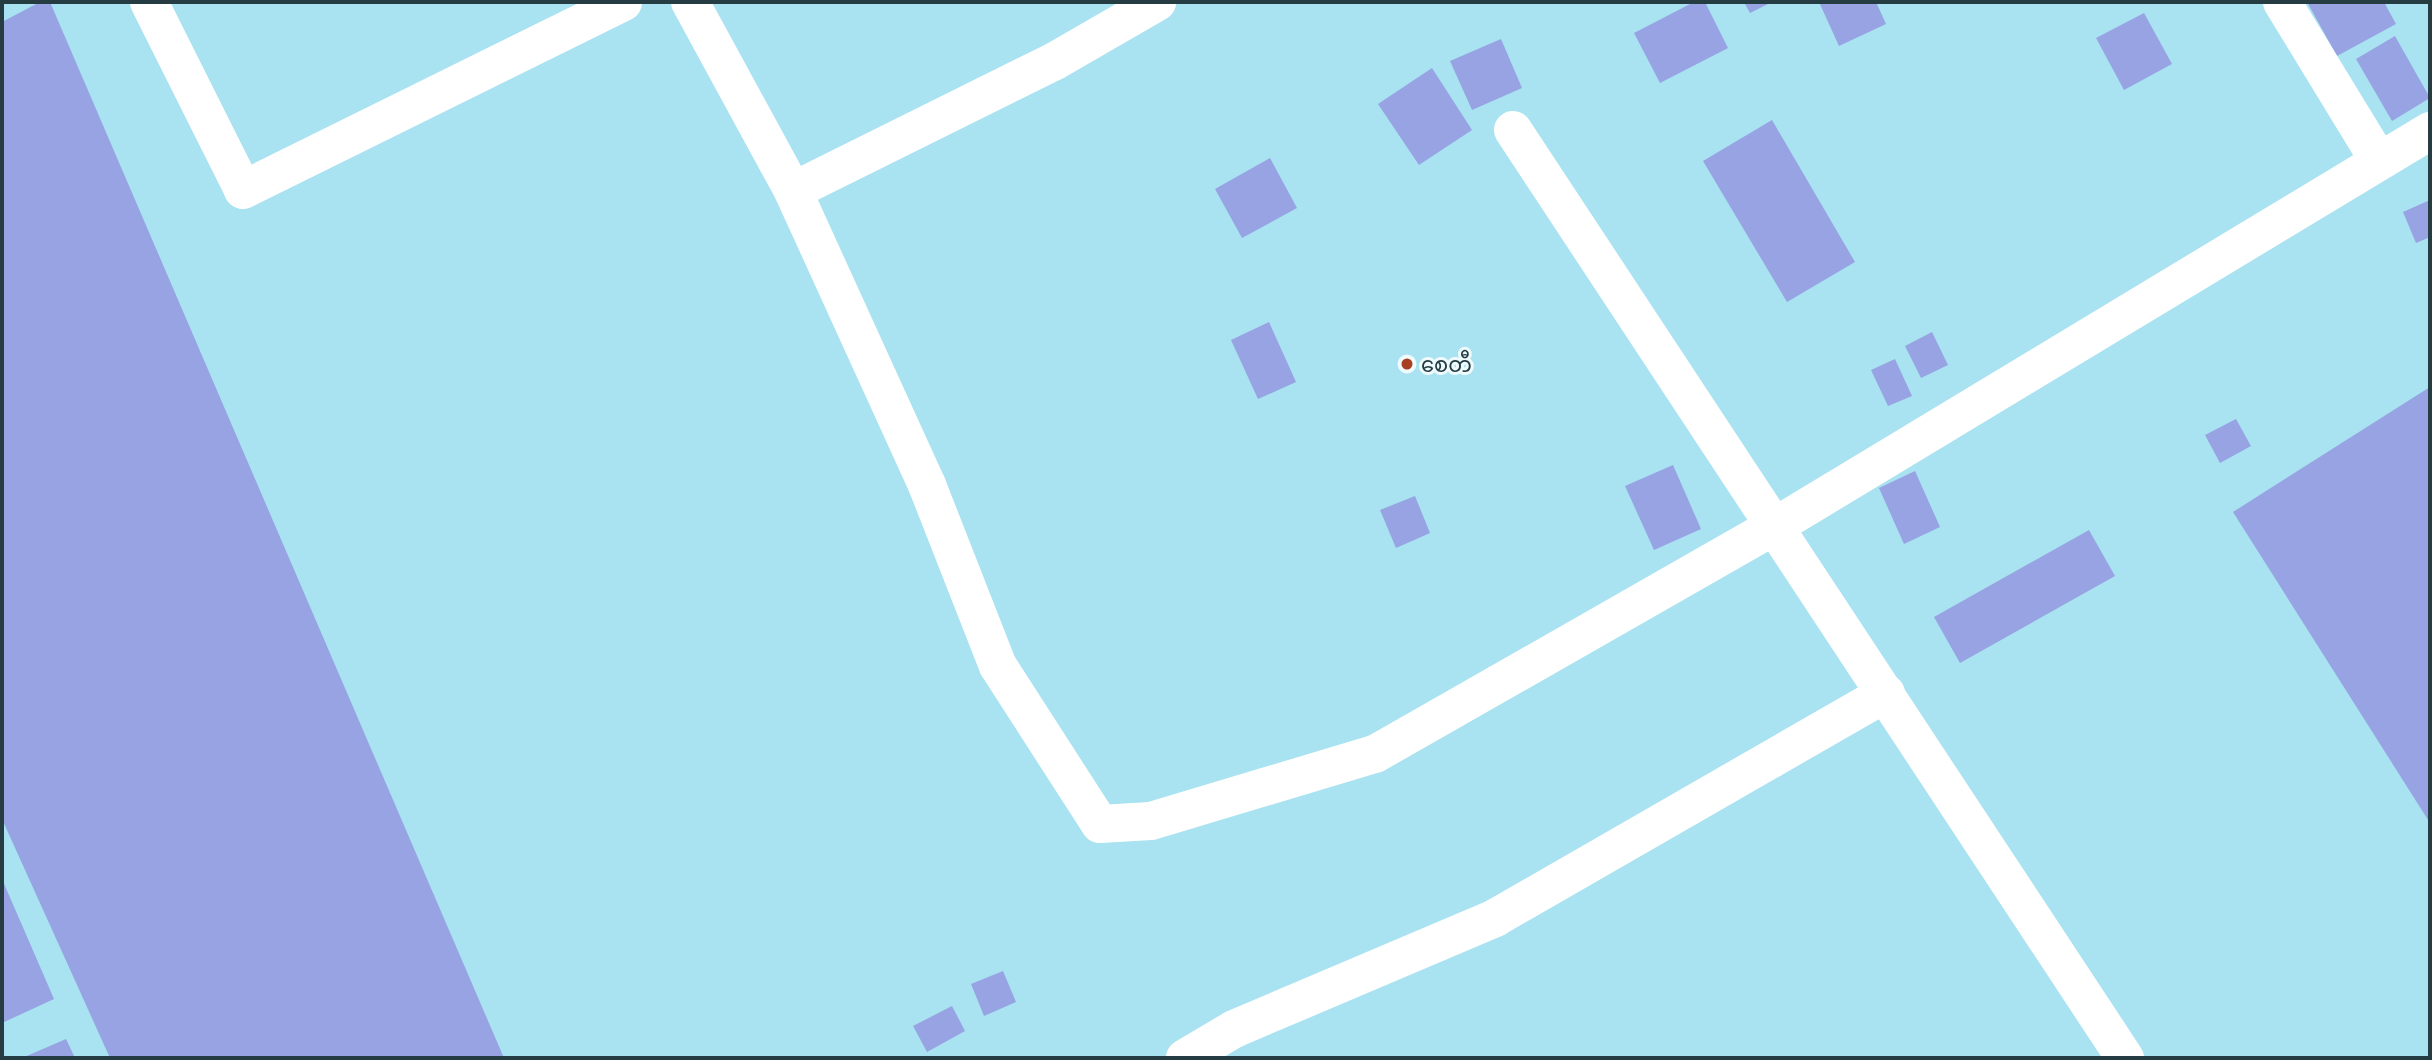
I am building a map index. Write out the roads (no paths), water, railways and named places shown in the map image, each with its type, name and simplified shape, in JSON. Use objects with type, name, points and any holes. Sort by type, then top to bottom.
[{"type":"street","points":[[149,2],[243,190],[622,2]]},
{"type":"street","points":[[690,2],[793,191],[927,485],[998,666],[1100,824],[1151,821],[1375,754],[1777,525],[2430,131]]},
{"type":"street","points":[[793,191],[1055,61],[1157,2]]},
{"type":"street","points":[[2282,2],[2379,161]]},
{"type":"street","points":[[1513,130],[1777,525],[2125,1058]]},
{"type":"street","points":[[1185,1058],[1234,1029],[1495,918],[1886,693]]},
{"type":"place","name":"စေတီ","points":[[1407,364]]}]
